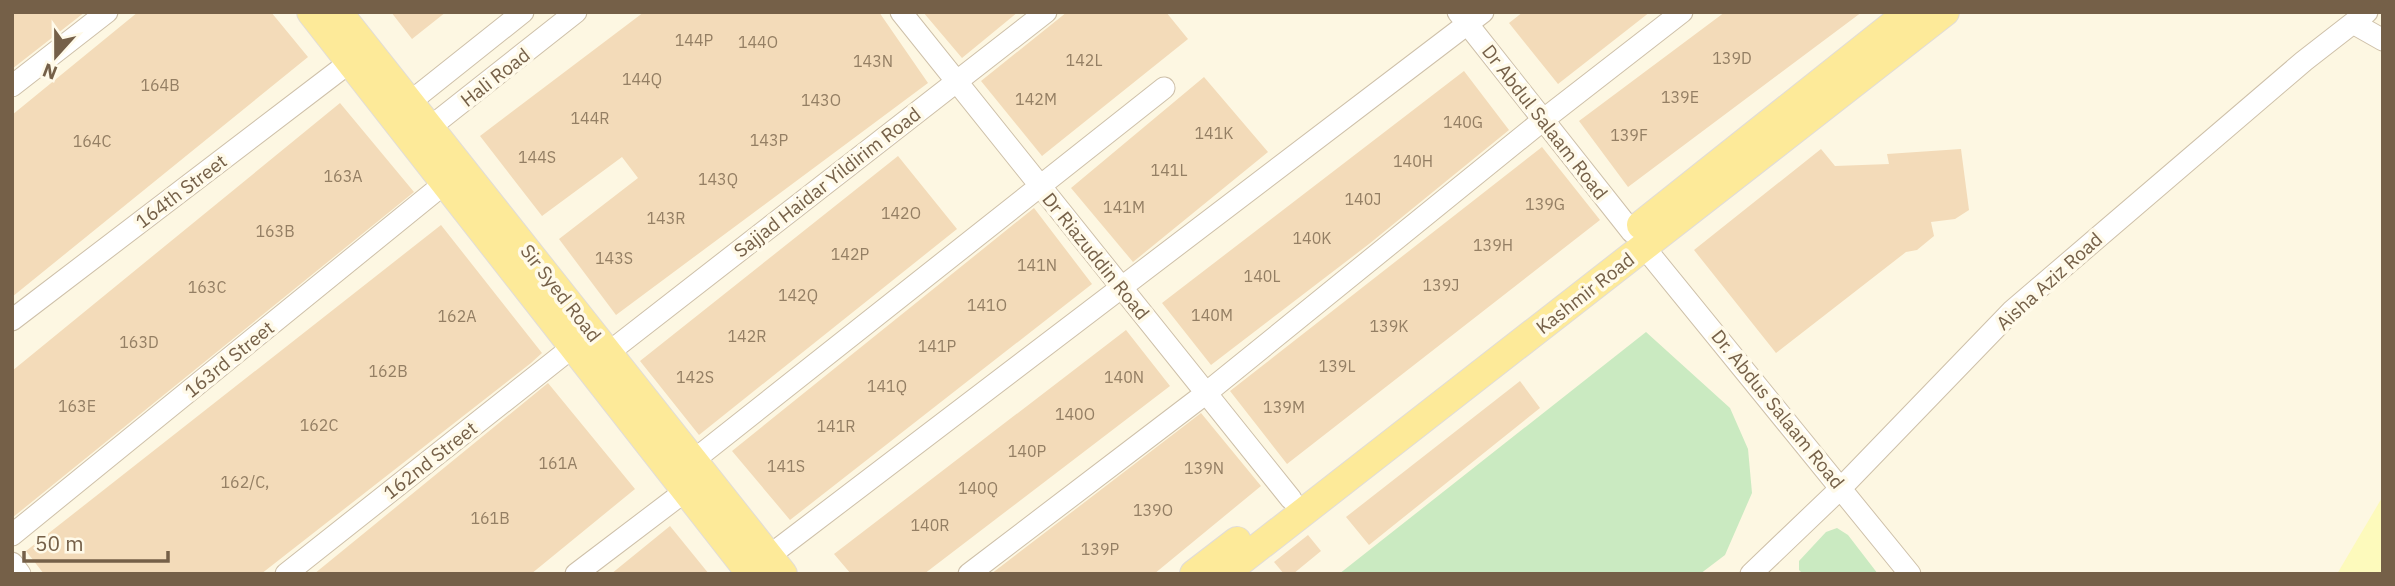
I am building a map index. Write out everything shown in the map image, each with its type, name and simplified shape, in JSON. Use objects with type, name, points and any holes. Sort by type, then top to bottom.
[{"type":"main road","name":"Sir Syed Road","points":[[311,12],[350,62],[401,109]]},
{"type":"main road","name":"Sir Syed Road","points":[[338,12],[401,109],[608,353],[629,396],[684,492],[768,568]]},
{"type":"main road","name":"Kashmir Road","points":[[1224,574],[1638,240],[1909,12]]},
{"type":"main road","name":"Kashmir Road","points":[[1194,574],[1945,12]]},
{"type":"main road","name":"Sir Syed Road","points":[[421,134],[446,183],[575,346],[694,460],[768,568]]},
{"type":"street","points":[[12,86],[107,12]]},
{"type":"street","name":"Hali Road","points":[[401,109],[523,12]]},
{"type":"street","name":"Hali Road","points":[[421,134],[576,12]]},
{"type":"street","name":"Dr Riazuddin Road","points":[[901,12],[1291,499]]},
{"type":"street","name":"Sajjad Haidar Yildirim Road","points":[[608,353],[1046,12]]},
{"type":"street","points":[[969,574],[1205,394],[1543,120],[1682,12]]},
{"type":"street","points":[[768,568],[1120,286],[1470,16]]},
{"type":"street","name":"Dr Abdul Salaam Road","points":[[1470,16],[1543,120],[1638,240]]},
{"type":"street","points":[[2360,18],[2383,40]]},
{"type":"street","name":"Aisha Aziz Road","points":[[1760,571],[2012,311],[2304,61],[2360,18]]},
{"type":"street","name":"164th Street","points":[[12,320],[350,62]]},
{"type":"street","points":[[694,460],[1164,88]]},
{"type":"street","name":"163rd Street","points":[[12,535],[446,183]]},
{"type":"street","name":"Dr. Abdus Salaam Road","points":[[1638,240],[1842,487],[1910,574]]},
{"type":"street","name":"162nd Street","points":[[286,574],[575,346]]},
{"type":"street","points":[[576,574],[684,492]]},
{"type":"street","points":[[12,564],[20,574]]},
{"type":"green space","points":[[1646,332],[1730,408],[1748,449],[1752,493],[1725,555],[1700,574],[1339,574]]},
{"type":"green space","points":[[1837,528],[1848,535],[1878,574],[1803,574],[1799,570],[1799,561],[1826,532]]},
{"type":"sand","points":[[2383,496],[2383,574],[2337,574]]},
{"type":"building","points":[[12,12],[85,12],[12,69]]},
{"type":"building","points":[[138,12],[271,12],[308,57],[12,297],[12,115]]},
{"type":"building","points":[[391,12],[446,12],[412,39]]},
{"type":"building","points":[[644,12],[879,12],[928,83],[616,315],[559,239],[638,178],[622,157],[542,216],[480,136]]},
{"type":"building","points":[[923,12],[1018,12],[962,58]]},
{"type":"building","points":[[1067,12],[1166,12],[1188,39],[1042,156],[981,81]]},
{"type":"building","points":[[1523,12],[1650,12],[1558,84],[1509,23]]},
{"type":"building","points":[[1725,12],[1862,12],[1628,187],[1579,121]]},
{"type":"building","points":[[1464,71],[1509,130],[1369,244],[1211,365],[1162,303]]},
{"type":"building","points":[[1204,77],[1268,152],[1133,262],[1071,188]]},
{"type":"building","points":[[340,103],[414,192],[12,518],[12,371]]},
{"type":"building","points":[[1542,147],[1600,220],[1287,464],[1230,391]]},
{"type":"building","points":[[1821,149],[1835,166],[1889,164],[1887,154],[1961,149],[1969,210],[1955,219],[1931,222],[1934,236],[1917,250],[1906,252],[1776,353],[1694,250]]},
{"type":"building","points":[[898,156],[957,229],[699,435],[640,361]]},
{"type":"building","points":[[1034,208],[1092,284],[790,520],[732,451]]},
{"type":"building","points":[[441,225],[542,353],[531,363],[261,574],[44,574],[26,551]]},
{"type":"building","points":[[1126,330],[1170,386],[924,574],[851,574],[834,554]]},
{"type":"building","points":[[1520,381],[1540,408],[1369,545],[1346,517]]},
{"type":"building","points":[[548,383],[635,489],[531,574],[314,574]]},
{"type":"building","points":[[1201,413],[1261,486],[1154,574],[991,574]]},
{"type":"building","points":[[670,526],[709,574],[611,574]]},
{"type":"building","points":[[1308,535],[1321,551],[1293,574],[1284,574],[1274,562]]}]
